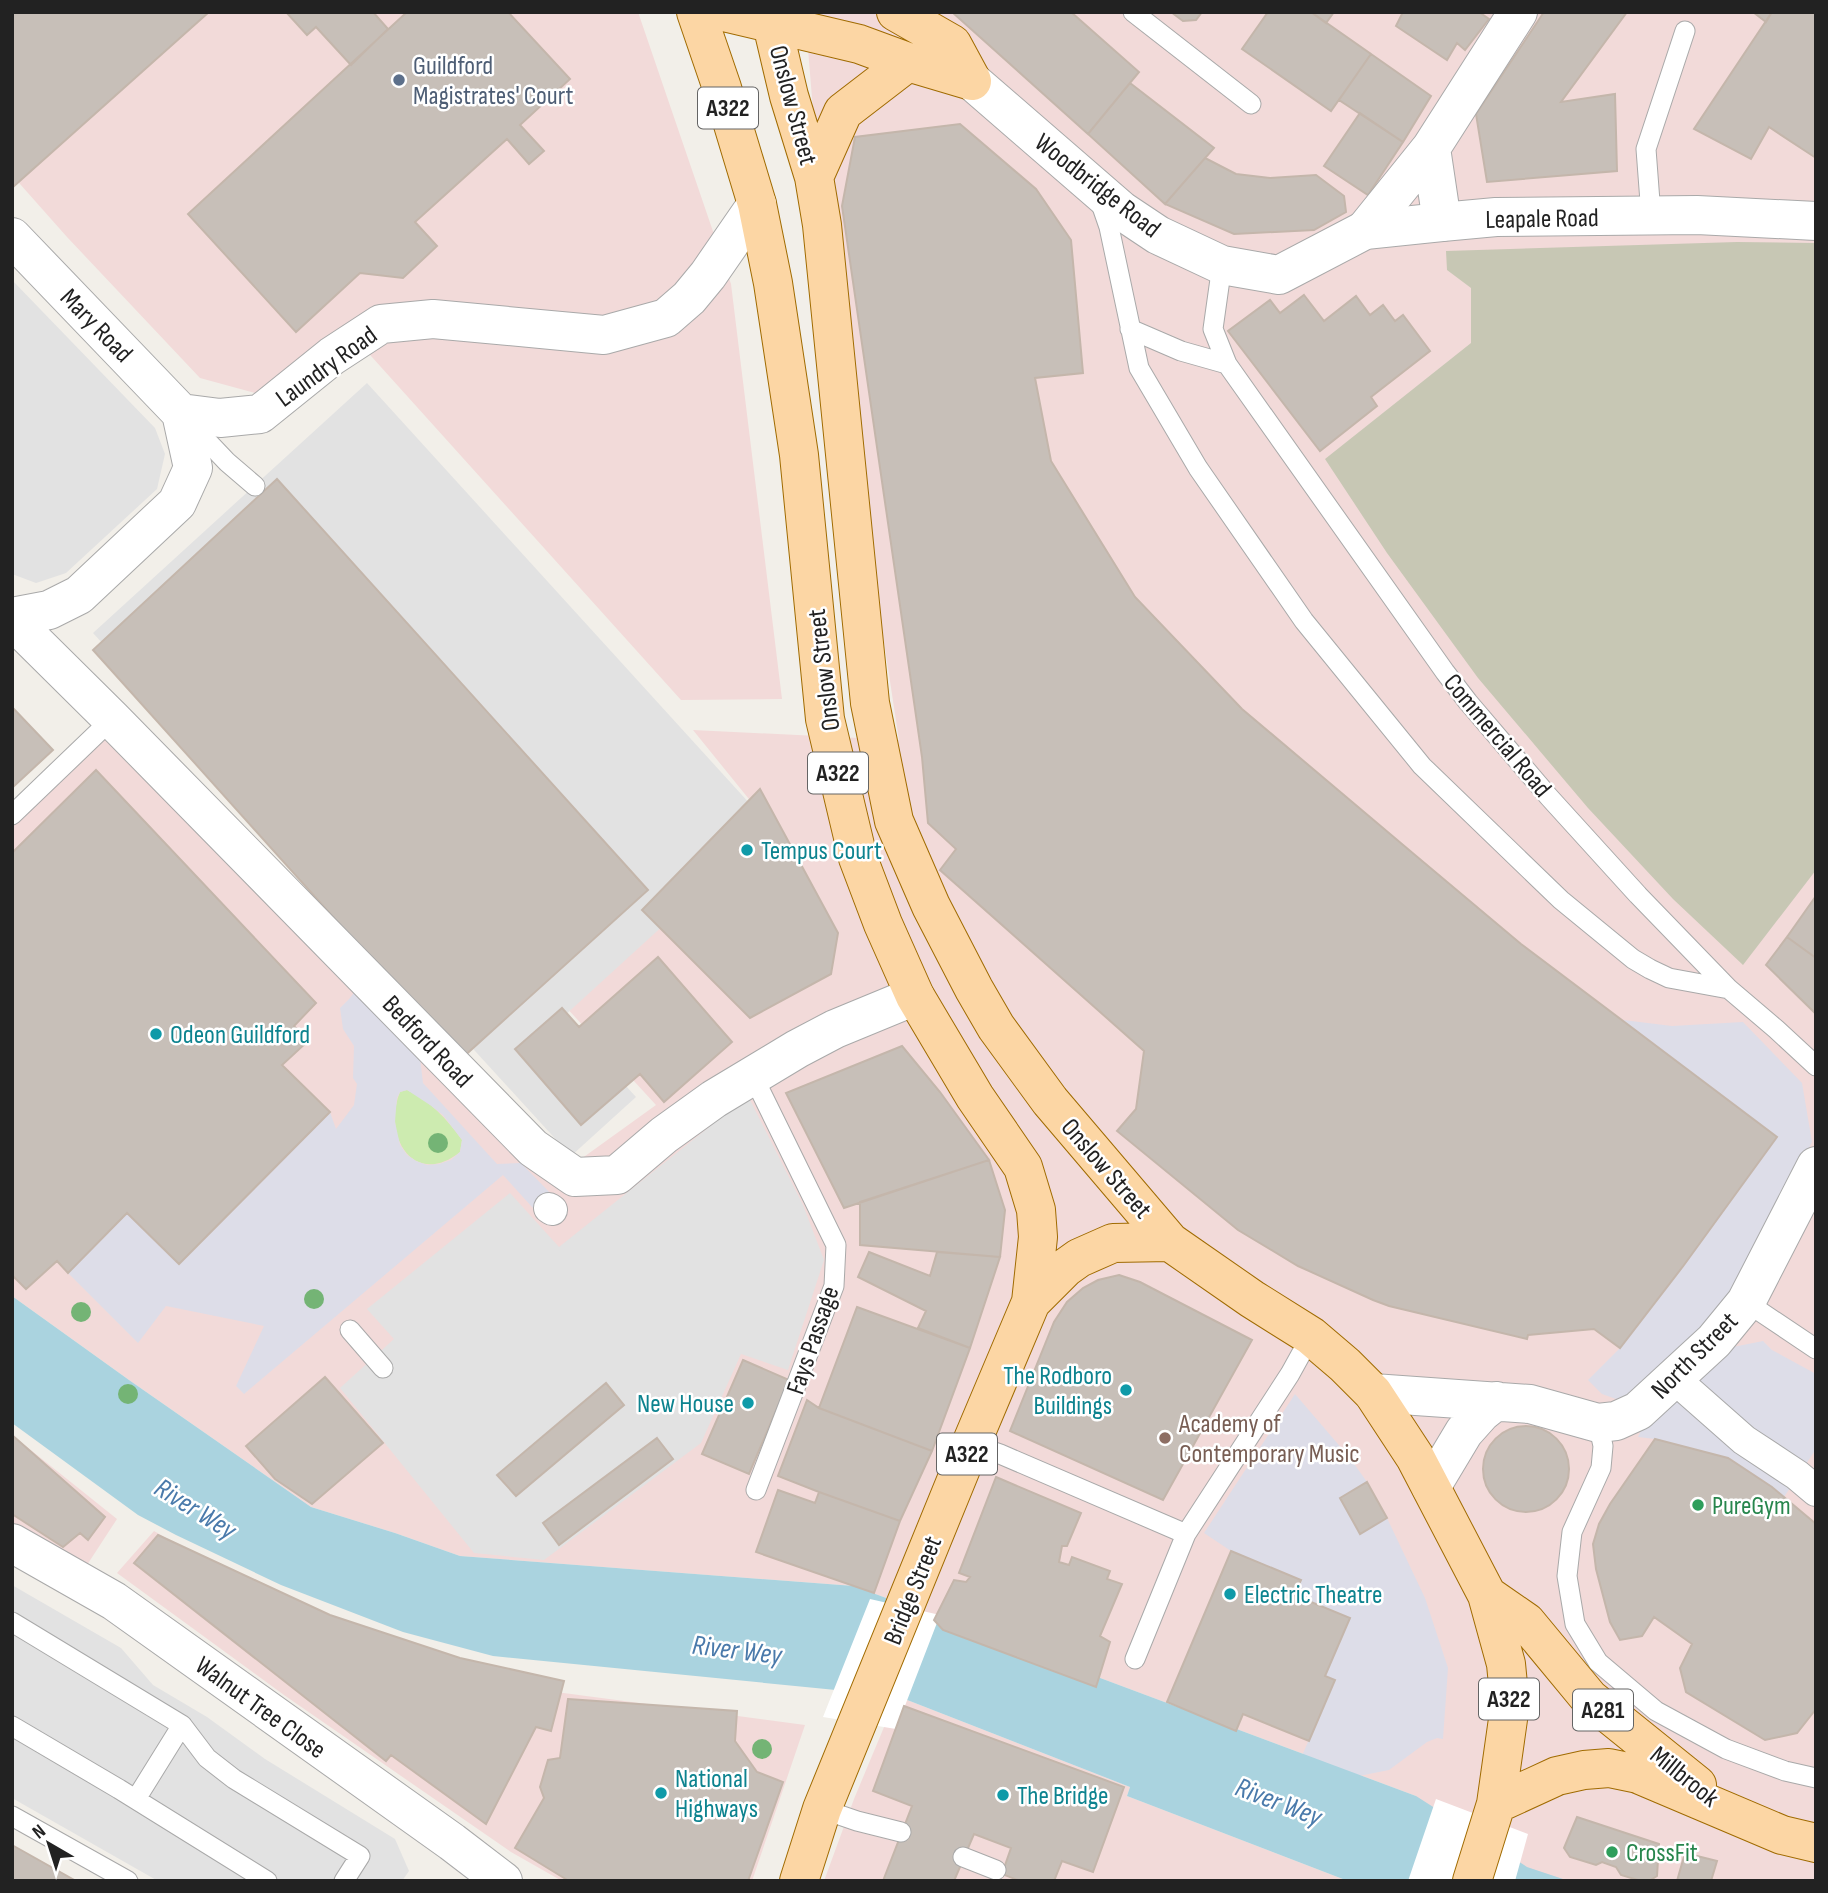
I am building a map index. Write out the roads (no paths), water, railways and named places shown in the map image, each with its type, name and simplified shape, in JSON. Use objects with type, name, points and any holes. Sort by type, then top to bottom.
[{"type":"main road","name":"Onslow Street","points":[[696,12],[757,204],[773,283],[799,455],[825,719],[858,858],[915,996],[975,1097],[1023,1167],[1036,1210],[1038,1237],[1031,1302]]},
{"type":"main road","points":[[724,12],[769,18],[972,80]]},
{"type":"main road","points":[[896,12],[952,44],[972,80]]},
{"type":"main road","name":"Onslow Street","points":[[769,18],[814,177],[822,225],[870,704],[894,821],[931,906],[974,989],[996,1027],[1050,1101],[1170,1242],[1311,1336],[1345,1365],[1373,1393],[1415,1457],[1487,1595],[1506,1664],[1510,1705],[1496,1804],[1472,1881]]},
{"type":"main road","points":[[814,177],[843,112],[908,62]]},
{"type":"main road","name":"Onslow Street","points":[[1031,1302],[1065,1268],[1079,1258],[1113,1243],[1170,1242]]},
{"type":"main road","name":"Bridge Street","points":[[799,1881],[822,1809],[906,1606],[985,1449],[1031,1302]]},
{"type":"main road","name":"Millbrook","points":[[1487,1595],[1526,1622],[1589,1698],[1732,1814]]},
{"type":"main road","name":"Millbrook","points":[[1496,1804],[1557,1776],[1609,1768],[1637,1774],[1782,1835],[1816,1843]]},
{"type":"street","points":[[1365,230],[1431,148],[1518,12]]},
{"type":"street","name":"Woodbridge Road","points":[[972,80],[1122,211],[1143,226],[1223,265],[1279,275]]},
{"type":"street","points":[[1431,148],[1442,222]]},
{"type":"street","name":"Laundry Road","points":[[181,414],[220,418],[260,414],[332,356],[381,324],[433,319],[604,335],[666,318],[690,298],[757,204]]},
{"type":"street","name":"Leapale Road","points":[[1279,275],[1365,230],[1442,222],[1496,218],[1651,215],[1816,221]]},
{"type":"street","name":"Mary Road","points":[[12,237],[181,414]]},
{"type":"street","points":[[12,618],[49,610],[79,595],[177,503],[193,468],[181,414]]},
{"type":"street","name":"Bedford Road","points":[[12,618],[533,1148],[575,1177],[617,1175],[664,1135],[714,1099],[797,1049],[835,1029],[915,996]]},
{"type":"street","name":"North Street","points":[[1598,1423],[1616,1421],[1638,1411],[1714,1341],[1746,1302],[1816,1166]]},
{"type":"street","points":[[1685,1388],[1744,1440],[1816,1490]]},
{"type":"street","points":[[1373,1393],[1544,1406],[1598,1423]]},
{"type":"street","points":[[1431,1487],[1464,1432],[1496,1401]]},
{"type":"street","name":"Walnut Tree Close","points":[[12,1543],[114,1601],[503,1881]]},
{"type":"lane","points":[[1133,12],[1251,104]]},
{"type":"lane","points":[[1651,215],[1646,149],[1685,31]]},
{"type":"lane","points":[[1093,185],[1109,227],[1139,368],[1213,491],[1304,621],[1422,766],[1561,900],[1633,959],[1669,978],[1729,989]]},
{"type":"lane","name":"Commercial Road","points":[[1223,265],[1213,329],[1227,364],[1444,672],[1549,797],[1629,885],[1729,989],[1816,1066]]},
{"type":"lane","points":[[1130,329],[1181,351],[1227,364]]},
{"type":"lane","points":[[181,414],[227,462],[255,486]]},
{"type":"lane","points":[[12,816],[112,719]]},
{"type":"lane","name":"Fays Passage","points":[[753,1076],[836,1245],[834,1286],[756,1490]]},
{"type":"lane","points":[[1746,1302],[1816,1349]]},
{"type":"lane","points":[[350,1330],[383,1368]]},
{"type":"lane","points":[[1135,1659],[1186,1534],[1242,1462],[1311,1336]]},
{"type":"lane","points":[[1598,1423],[1603,1446],[1601,1468],[1572,1532],[1567,1576],[1575,1624],[1598,1662],[1656,1711],[1726,1749],[1785,1771],[1816,1778]]},
{"type":"lane","points":[[985,1449],[1186,1534]]},
{"type":"lane","points":[[12,1622],[182,1724],[207,1758],[234,1779],[360,1856],[344,1881]]},
{"type":"lane","points":[[136,1799],[182,1724]]},
{"type":"lane","points":[[12,1726],[267,1881]]},
{"type":"lane","points":[[822,1809],[901,1832]]},
{"type":"lane","points":[[12,1816],[128,1881]]},
{"type":"lane","points":[[963,1857],[996,1870]]},
{"type":"water","name":"River Wey","points":[[12,1296],[311,1507],[460,1556],[854,1586],[1416,1796],[1527,1867],[1569,1881],[1348,1881],[1127,1796],[1130,1787],[897,1696],[493,1656],[403,1632],[281,1585],[138,1515],[12,1423]]},
{"type":"place","name":"Guildford Magistrates' Court","points":[[399,80]]},
{"type":"place","name":"Tempus Court","points":[[747,850]]},
{"type":"place","name":"Odeon Guildford","points":[[156,1034]]},
{"type":"place","name":"The Rodboro Buildings","points":[[1126,1390]]},
{"type":"place","name":"New House","points":[[748,1403]]},
{"type":"place","name":"Academy of Contemporary Music","points":[[1165,1438]]},
{"type":"place","name":"PureGym","points":[[1698,1505]]},
{"type":"place","name":"Electric Theatre","points":[[1230,1594]]},
{"type":"place","name":"National Highways","points":[[661,1793]]},
{"type":"place","name":"The Bridge","points":[[1003,1795]]},
{"type":"place","name":"CrossFit","points":[[1612,1852]]}]
